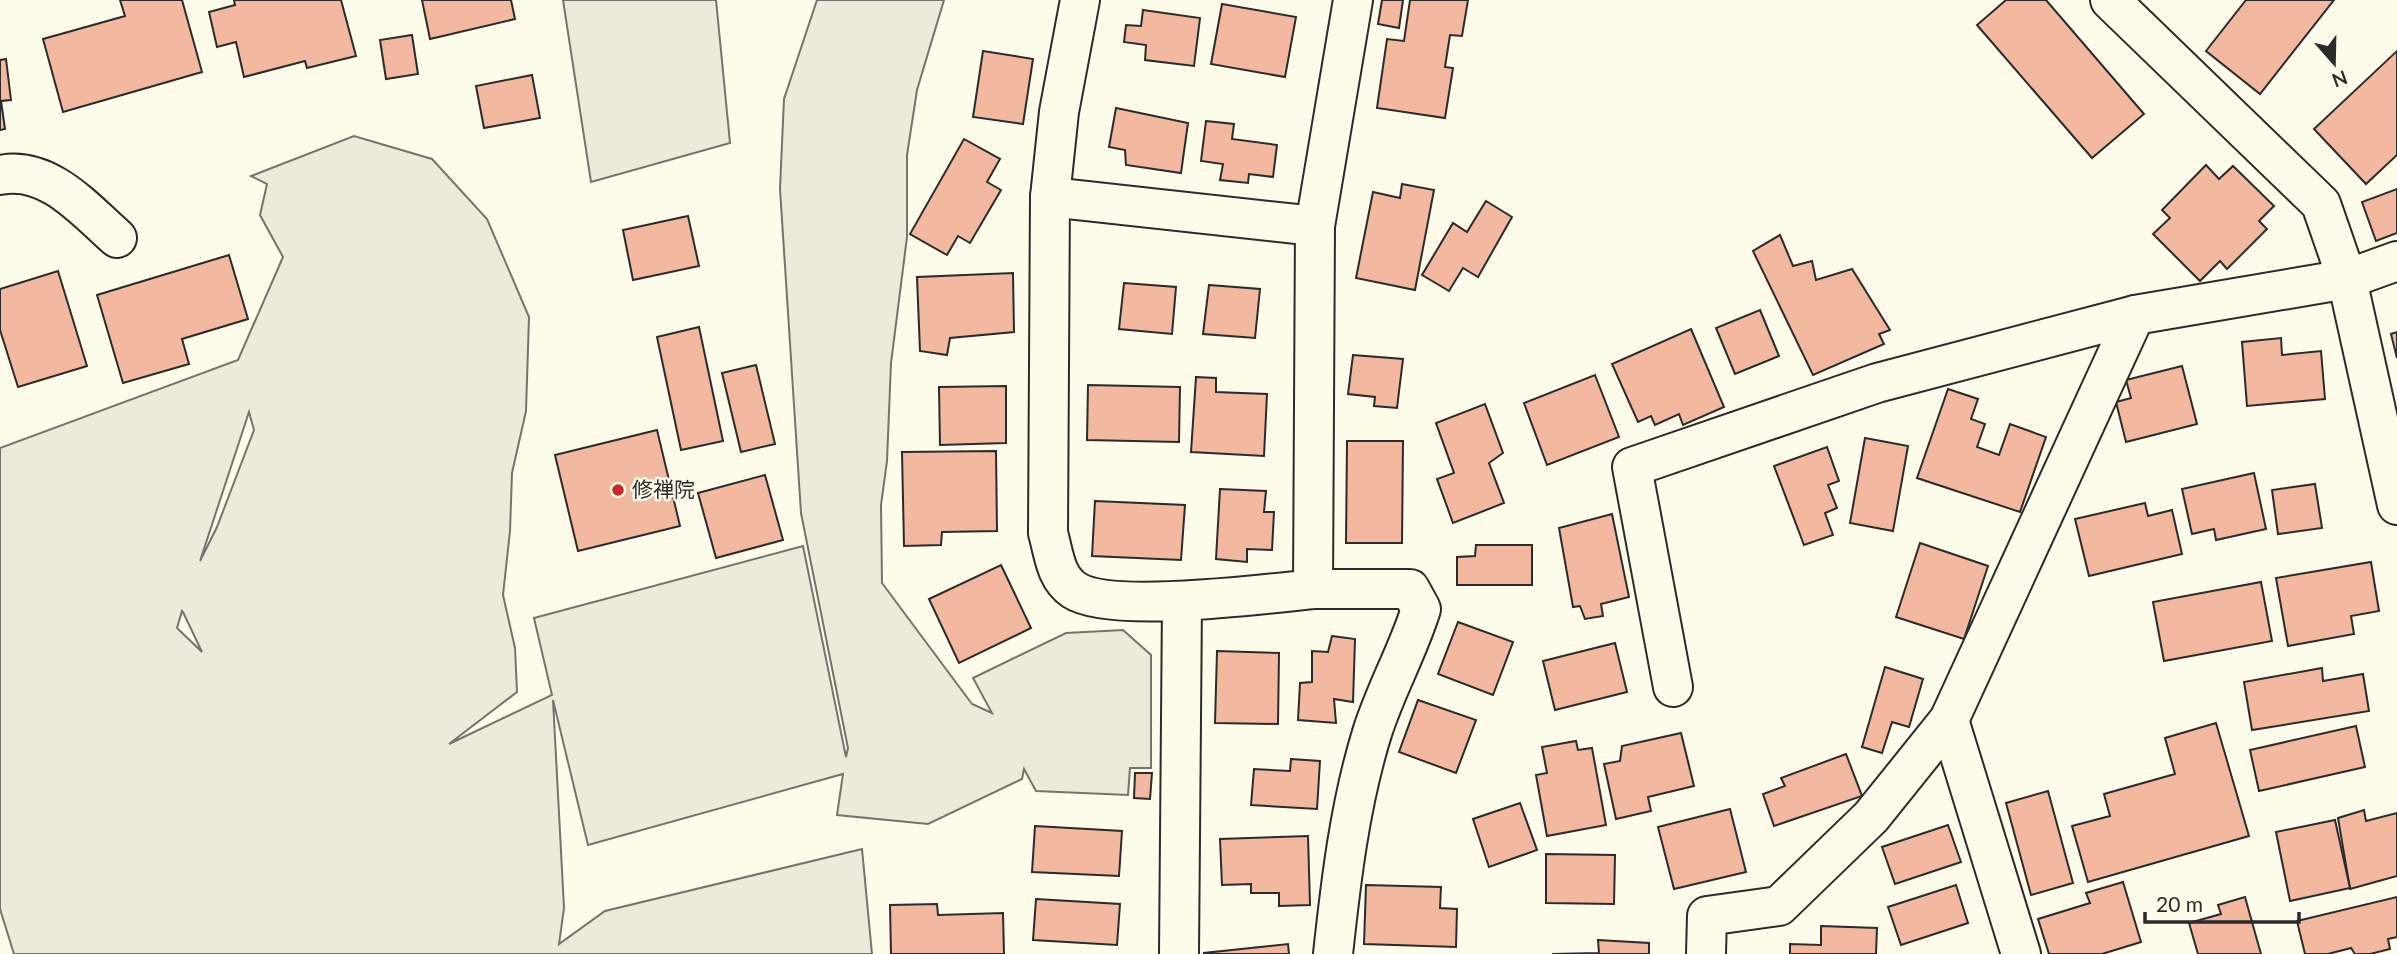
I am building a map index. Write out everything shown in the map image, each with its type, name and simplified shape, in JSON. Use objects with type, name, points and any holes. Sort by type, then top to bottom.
[{"type":"street","points":[[1080,0],[1059,112],[1050,197],[1048,533],[1059,576],[1075,591],[1093,598],[1182,602],[1313,589],[1410,589],[1421,609],[1410,646],[1372,732],[1343,862],[1333,954]]},
{"type":"street","points":[[1313,589],[1315,226],[1353,0]]},
{"type":"street","points":[[2110,0],[2321,204],[2347,279],[2397,506]]},
{"type":"street","points":[[0,175],[8,173],[53,182],[117,238]]},
{"type":"street","points":[[1050,197],[1315,226]]},
{"type":"street","points":[[1673,687],[1632,467],[1877,383],[2135,315],[2347,279],[2397,261]]},
{"type":"street","points":[[1706,954],[1707,916],[1779,906],[1871,817],[1949,720],[2135,315]]},
{"type":"street","points":[[1179,954],[1182,602]]},
{"type":"street","points":[[1949,720],[2021,954]]},
{"type":"shaded area","points":[[563,0],[716,0],[730,143],[591,182]]},
{"type":"shaded area","points":[[817,0],[944,0],[917,90],[907,155],[907,237],[891,363],[887,461],[881,505],[882,583],[972,704],[992,713],[973,678],[1066,633],[1123,630],[1151,655],[1151,768],[1130,768],[1128,795],[1036,791],[1024,769],[1022,779],[928,824],[837,815],[843,774],[588,845],[553,700],[564,908],[559,944],[605,911],[862,849],[872,954],[14,954],[0,909],[0,448],[238,360],[283,257],[260,215],[267,184],[251,176],[354,136],[432,159],[487,219],[529,317],[526,411],[512,473],[510,531],[503,595],[515,648],[517,692],[449,744],[552,695],[534,618],[803,546],[846,757],[848,748],[801,513],[780,189],[784,99]],"holes":[[[249,412],[254,430],[217,527],[200,561]],[[183,612],[202,652],[177,628]]]},
{"type":"building","points":[[120,0],[182,0],[202,72],[63,112],[43,39],[125,16]]},
{"type":"building","points":[[234,0],[341,0],[356,56],[307,68],[305,61],[244,77],[236,42],[217,47],[209,12],[235,5]]},
{"type":"building","points":[[422,0],[511,0],[515,19],[430,39]]},
{"type":"building","points":[[1382,0],[1403,0],[1399,28],[1378,24]]},
{"type":"building","points":[[1410,0],[1468,0],[1462,36],[1450,35],[1445,67],[1453,68],[1445,118],[1377,108],[1387,39],[1404,41]]},
{"type":"building","points":[[2006,0],[2046,0],[2144,114],[2092,158],[1977,25]]},
{"type":"building","points":[[2246,0],[2334,0],[2260,94],[2206,51]]},
{"type":"building","points":[[1222,4],[1296,17],[1285,77],[1211,64]]},
{"type":"building","points":[[1143,10],[1200,18],[1194,66],[1145,60],[1146,45],[1124,42],[1126,25],[1141,26]]},
{"type":"building","points":[[412,35],[418,74],[386,79],[380,40]]},
{"type":"building","points":[[983,51],[1033,59],[1023,124],[973,117]]},
{"type":"building","points":[[2397,51],[2397,155],[2366,184],[2314,129]]},
{"type":"building","points":[[6,59],[11,100],[1,101],[5,129],[0,130],[0,60]]},
{"type":"building","points":[[532,75],[540,118],[484,128],[476,86]]},
{"type":"building","points":[[1116,108],[1188,123],[1181,173],[1126,165],[1125,150],[1109,147]]},
{"type":"building","points":[[1206,121],[1234,124],[1232,139],[1277,145],[1273,177],[1249,174],[1248,183],[1220,180],[1223,164],[1201,161]]},
{"type":"building","points":[[964,139],[1000,159],[987,182],[1001,190],[970,243],[958,236],[947,255],[910,234]]},
{"type":"building","points":[[2206,165],[2219,179],[2233,166],[2274,206],[2259,221],[2267,229],[2227,269],[2220,261],[2200,281],[2153,234],[2170,218],[2162,210]]},
{"type":"building","points":[[1402,184],[1434,190],[1415,290],[1356,278],[1373,192],[1400,198]]},
{"type":"building","points":[[2397,189],[2397,233],[2376,241],[2362,202]]},
{"type":"building","points":[[1486,201],[1512,217],[1478,277],[1463,268],[1449,291],[1422,275],[1453,223],[1467,232]]},
{"type":"building","points":[[688,216],[699,266],[633,280],[623,230]]},
{"type":"building","points":[[1780,235],[1793,266],[1812,261],[1816,280],[1852,269],[1890,330],[1879,334],[1884,344],[1813,375],[1753,251]]},
{"type":"building","points":[[229,255],[248,319],[182,339],[189,364],[123,383],[97,295]]},
{"type":"building","points":[[58,271],[87,366],[18,387],[0,330],[0,289]]},
{"type":"building","points":[[1013,273],[1014,332],[950,338],[947,355],[920,351],[917,277]]},
{"type":"building","points":[[1124,283],[1176,287],[1172,334],[1119,329]]},
{"type":"building","points":[[1209,285],[1260,289],[1255,338],[1203,334]]},
{"type":"building","points":[[1760,310],[1779,356],[1735,374],[1716,328]]},
{"type":"building","points":[[699,327],[723,441],[681,450],[657,337]]},
{"type":"building","points":[[1691,329],[1724,407],[1683,425],[1679,414],[1655,425],[1651,416],[1638,422],[1612,364]]},
{"type":"building","points":[[2397,332],[2397,358],[2391,334]]},
{"type":"building","points":[[2281,338],[2282,355],[2321,351],[2325,399],[2247,406],[2242,342]]},
{"type":"building","points":[[1353,355],[1403,359],[1397,408],[1374,406],[1375,397],[1348,394]]},
{"type":"building","points":[[756,365],[775,444],[741,452],[722,373]]},
{"type":"building","points":[[2182,366],[2197,424],[2126,442],[2116,402],[2131,398],[2126,380]]},
{"type":"building","points":[[1595,375],[1619,437],[1547,465],[1524,403]]},
{"type":"building","points":[[1196,377],[1216,378],[1216,392],[1267,394],[1264,456],[1191,452]]},
{"type":"building","points":[[1088,385],[1180,387],[1179,442],[1087,440]]},
{"type":"building","points":[[1006,386],[1006,443],[940,445],[939,387]]},
{"type":"building","points":[[1948,389],[1978,399],[1971,419],[1985,424],[1977,447],[1999,455],[2010,424],[2046,437],[2020,512],[1917,478]]},
{"type":"building","points":[[1485,404],[1503,453],[1489,463],[1504,503],[1453,523],[1437,479],[1454,473],[1436,423]]},
{"type":"building","name":"修禅院","points":[[657,430],[680,526],[578,551],[555,455]]},
{"type":"building","points":[[1865,438],[1908,446],[1893,531],[1850,523]]},
{"type":"building","points":[[1347,441],[1403,441],[1402,543],[1346,543]]},
{"type":"building","points":[[1827,447],[1839,481],[1828,485],[1837,508],[1825,513],[1833,535],[1804,545],[1774,466]]},
{"type":"building","points":[[996,451],[997,531],[942,532],[941,545],[904,546],[902,452]]},
{"type":"building","points":[[2254,473],[2266,529],[2216,540],[2214,529],[2192,534],[2182,489]]},
{"type":"building","points":[[765,475],[783,540],[716,558],[698,493]]},
{"type":"building","points":[[2315,484],[2322,528],[2278,534],[2272,490]]},
{"type":"building","points":[[1220,489],[1266,491],[1264,512],[1274,512],[1272,550],[1247,549],[1247,562],[1216,559]]},
{"type":"building","points":[[1095,501],[1185,505],[1181,560],[1092,556]]},
{"type":"building","points":[[2145,503],[2148,516],[2172,510],[2182,554],[2089,576],[2075,519]]},
{"type":"building","points":[[1612,514],[1629,597],[1601,604],[1603,616],[1585,619],[1580,606],[1573,607],[1559,528]]},
{"type":"building","points":[[1920,543],[1988,566],[1964,639],[1896,617]]},
{"type":"building","points":[[1476,545],[1532,545],[1532,585],[1457,585],[1457,557],[1475,556]]},
{"type":"building","points":[[2371,562],[2379,611],[2351,616],[2354,634],[2288,646],[2276,578]]},
{"type":"building","points":[[1001,565],[1031,628],[959,663],[929,599]]},
{"type":"building","points":[[2261,582],[2272,641],[2164,661],[2153,602]]},
{"type":"building","points":[[1458,622],[1513,642],[1493,695],[1438,674]]},
{"type":"building","points":[[1332,636],[1355,639],[1353,702],[1334,699],[1336,723],[1298,720],[1300,683],[1312,682],[1312,651],[1328,652]]},
{"type":"building","points":[[1615,643],[1627,692],[1555,710],[1543,661]]},
{"type":"building","points":[[1217,651],[1279,653],[1278,724],[1215,723]]},
{"type":"building","points":[[1885,667],[1923,679],[1909,727],[1892,722],[1882,753],[1862,747]]},
{"type":"building","points":[[2322,668],[2323,681],[2363,674],[2369,711],[2252,730],[2244,682]]},
{"type":"building","points":[[1418,700],[1476,720],[1456,773],[1399,752]]},
{"type":"building","points":[[2216,723],[2249,836],[2088,882],[2072,826],[2110,816],[2104,794],[2175,774],[2165,738]]},
{"type":"building","points":[[2356,726],[2365,767],[2259,791],[2250,750]]},
{"type":"building","points":[[1681,733],[1694,786],[1648,797],[1651,811],[1616,819],[1604,764],[1620,761],[1622,746]]},
{"type":"building","points":[[1576,741],[1578,750],[1592,748],[1606,825],[1547,836],[1536,775],[1547,773],[1542,747]]},
{"type":"building","points":[[1846,754],[1862,796],[1774,826],[1763,794],[1785,786],[1781,778]]},
{"type":"building","points":[[1291,759],[1320,761],[1317,809],[1251,805],[1254,769],[1290,771]]},
{"type":"building","points":[[1135,773],[1152,773],[1150,799],[1134,798]]},
{"type":"building","points":[[2048,791],[2073,883],[2031,895],[2006,803]]},
{"type":"building","points":[[1520,803],[1537,850],[1489,867],[1473,819]]},
{"type":"building","points":[[1730,809],[1746,872],[1674,889],[1658,827]]},
{"type":"building","points":[[2364,810],[2366,821],[2397,813],[2397,876],[2350,889],[2338,818]]},
{"type":"building","points":[[2335,820],[2350,888],[2290,901],[2276,832]]},
{"type":"building","points":[[1948,825],[1961,862],[1895,884],[1882,847]]},
{"type":"building","points":[[1035,826],[1122,831],[1119,876],[1032,872]]},
{"type":"building","points":[[1308,836],[1310,905],[1279,906],[1279,893],[1251,893],[1251,884],[1222,885],[1220,839]]},
{"type":"building","points":[[1546,854],[1615,855],[1614,904],[1546,903]]},
{"type":"building","points":[[2123,882],[2141,942],[2102,954],[2049,954],[2038,919],[2090,903],[2086,893]]},
{"type":"building","points":[[1366,885],[1441,887],[1440,908],[1457,909],[1456,947],[1364,944]]},
{"type":"building","points":[[1956,885],[1968,923],[1901,945],[1888,907]]},
{"type":"building","points":[[2245,897],[2261,954],[2198,954],[2189,923],[2221,914],[2218,905]]},
{"type":"building","points":[[2397,897],[2397,937],[2388,939],[2390,949],[2370,954],[2355,954],[2351,948],[2328,954],[2305,954],[2297,921]]},
{"type":"building","points":[[1036,899],[1120,904],[1117,945],[1033,940]]},
{"type":"building","points":[[937,904],[938,915],[1003,913],[1004,954],[891,954],[890,905]]},
{"type":"building","points":[[1821,926],[1877,928],[1876,954],[1790,954],[1790,944],[1821,945]]},
{"type":"building","points":[[1598,940],[1649,943],[1649,954],[1552,954],[1599,953]]},
{"type":"building","points":[[1288,944],[1289,954],[1204,954],[1204,953]]},
{"type":"place","name":"修禅院","points":[[618,490]]}]
